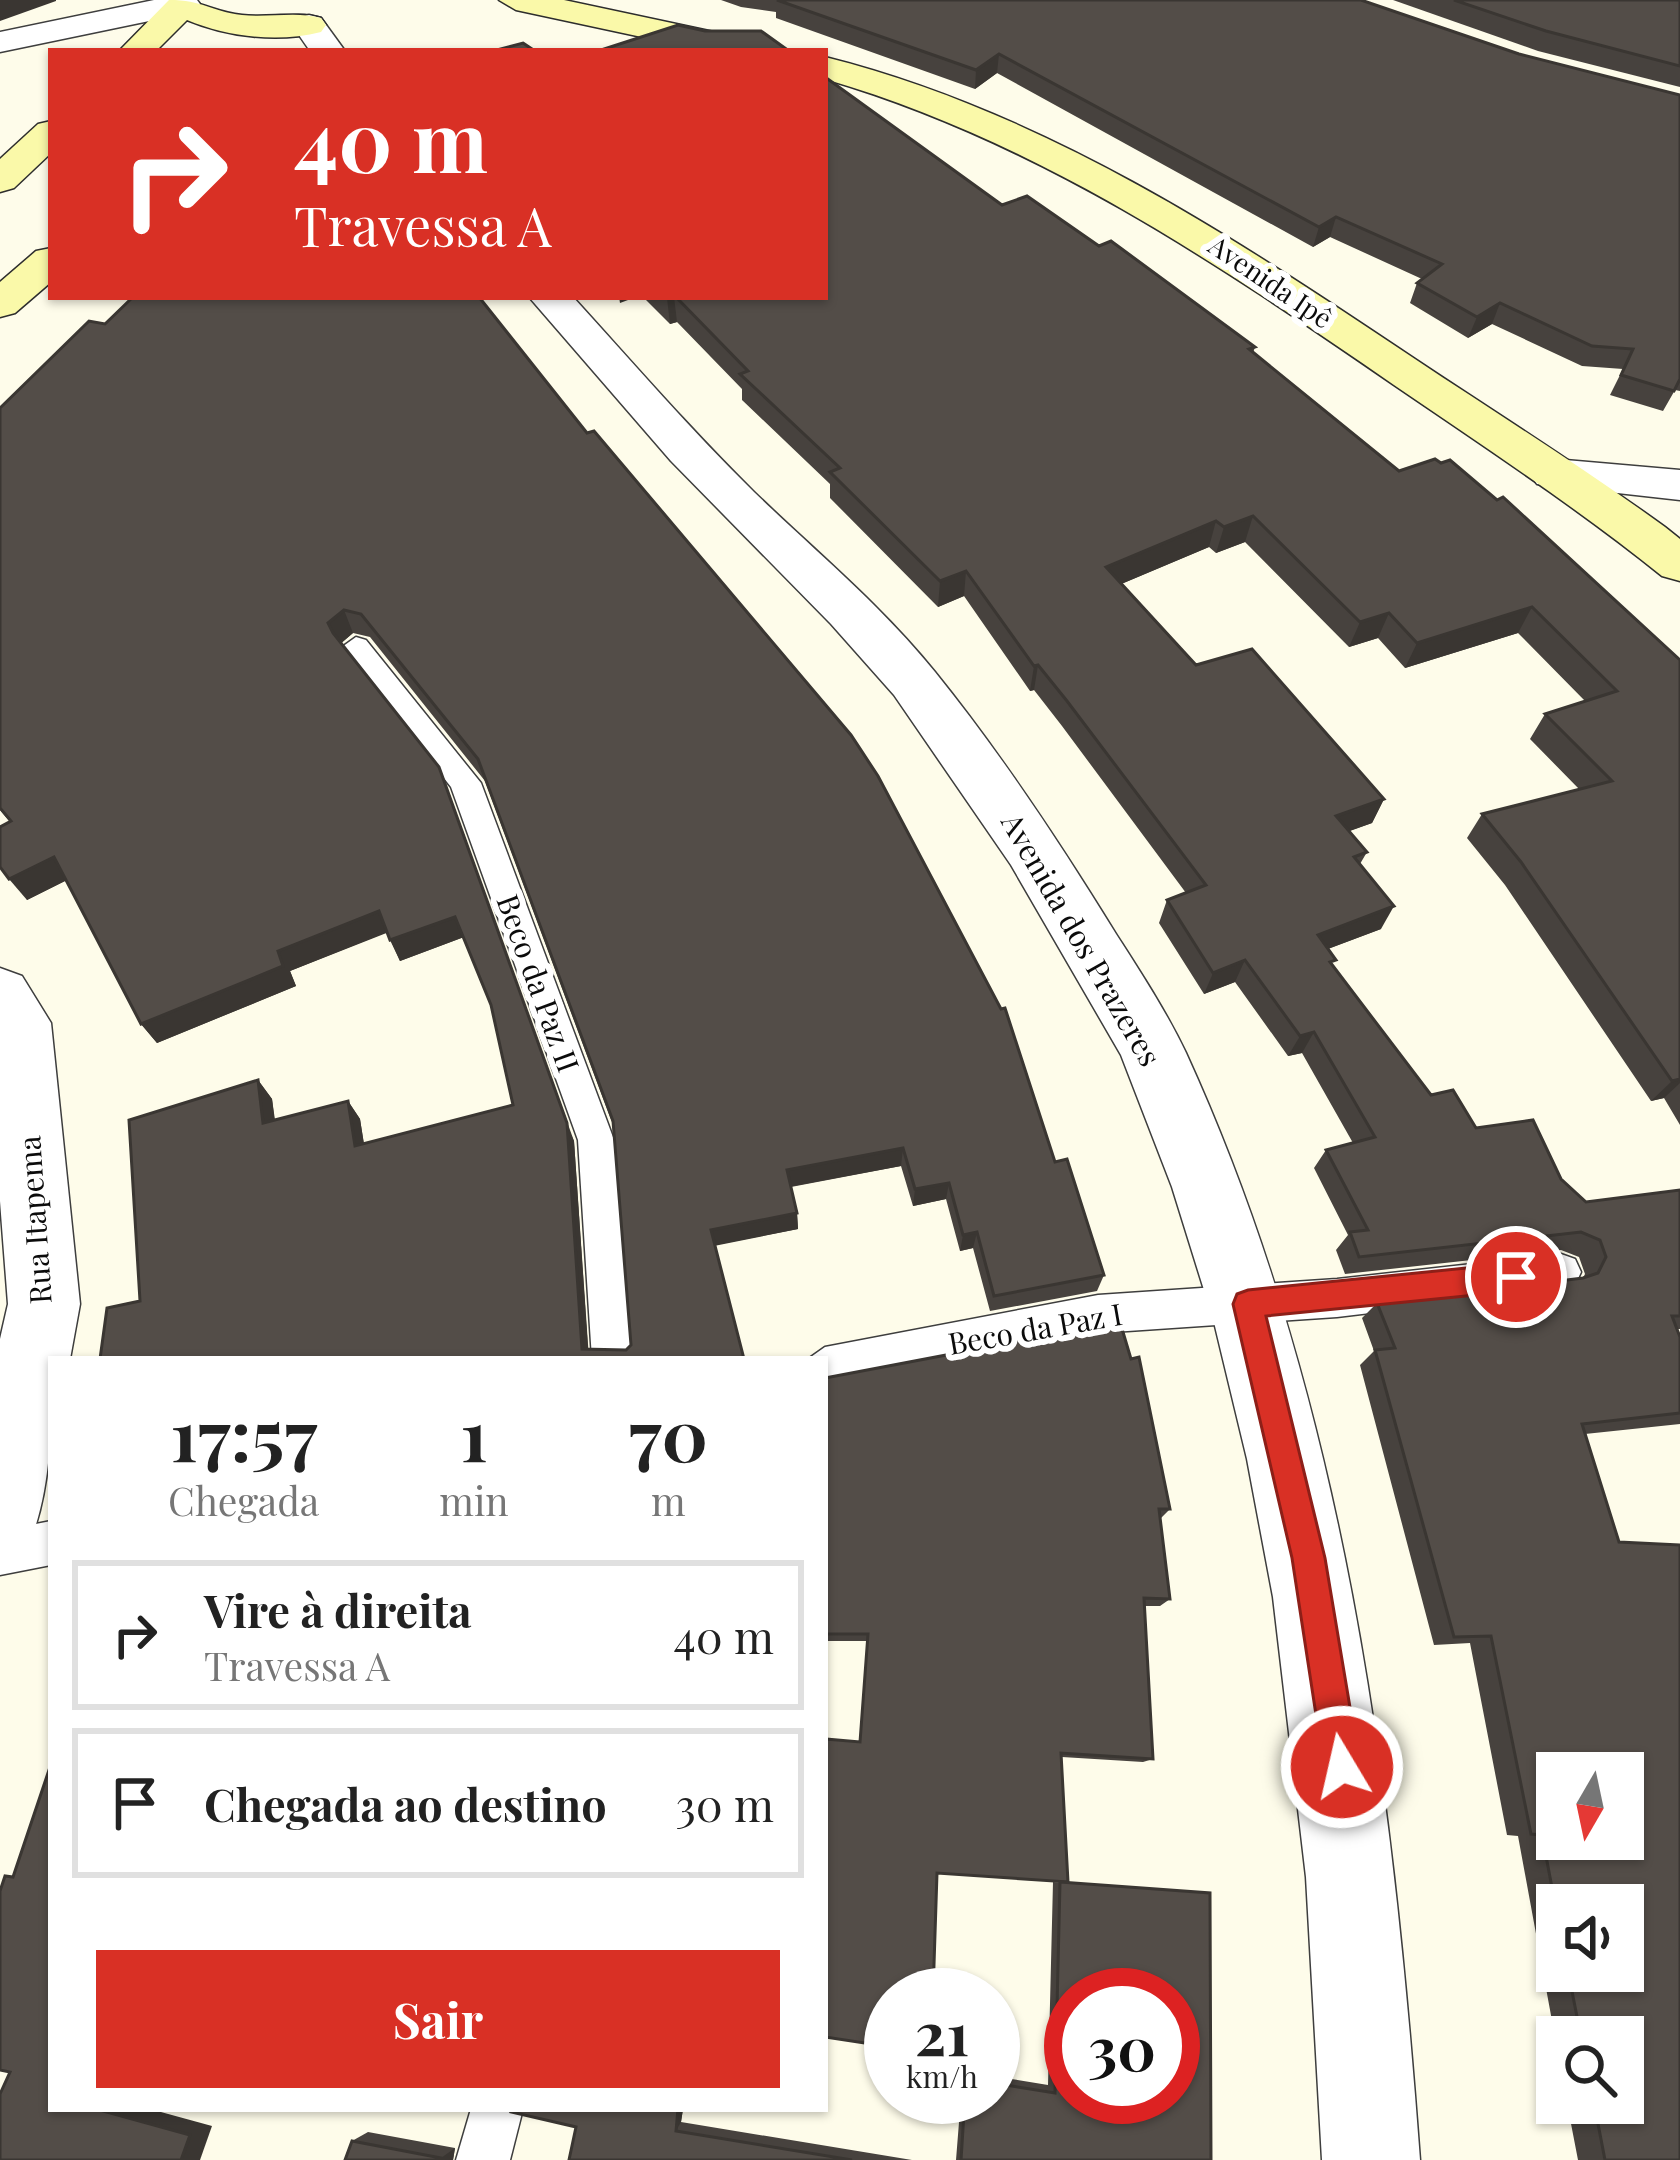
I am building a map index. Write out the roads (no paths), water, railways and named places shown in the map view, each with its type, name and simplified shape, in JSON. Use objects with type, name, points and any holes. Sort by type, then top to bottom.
[{"type":"main road","points":[[516,0],[742,48]]},
{"type":"main road","points":[[139,48],[185,2],[205,18],[236,24],[324,26]]},
{"type":"main road","points":[[289,48],[324,26]]},
{"type":"main road","name":"Avenida Ipê","points":[[828,69],[900,86],[1037,145],[1186,224],[1680,564]]},
{"type":"main road","points":[[0,180],[48,135]]},
{"type":"main road","points":[[0,304],[48,263]]},
{"type":"street","points":[[0,42],[185,2]]},
{"type":"street","name":"Avenida dos Prazeres","points":[[553,300],[728,494],[909,676],[1043,862],[1152,1049],[1248,1304],[1308,1558],[1342,1767],[1362,1976],[1371,2160]]},
{"type":"street","points":[[1554,474],[1680,485]]},
{"type":"street","name":"Rua Itapema","points":[[0,994],[19,1022],[44,1304],[0,1519]]},
{"type":"lane","name":"Beco da Paz II","points":[[356,647],[465,783],[596,1140],[612,1356]]},
{"type":"lane","name":"Beco da Paz I","points":[[828,1366],[1098,1314],[1562,1272]]},
{"type":"lane","points":[[0,1552],[48,1544]]},
{"type":"lane","points":[[483,2160],[496,2112]]}]
